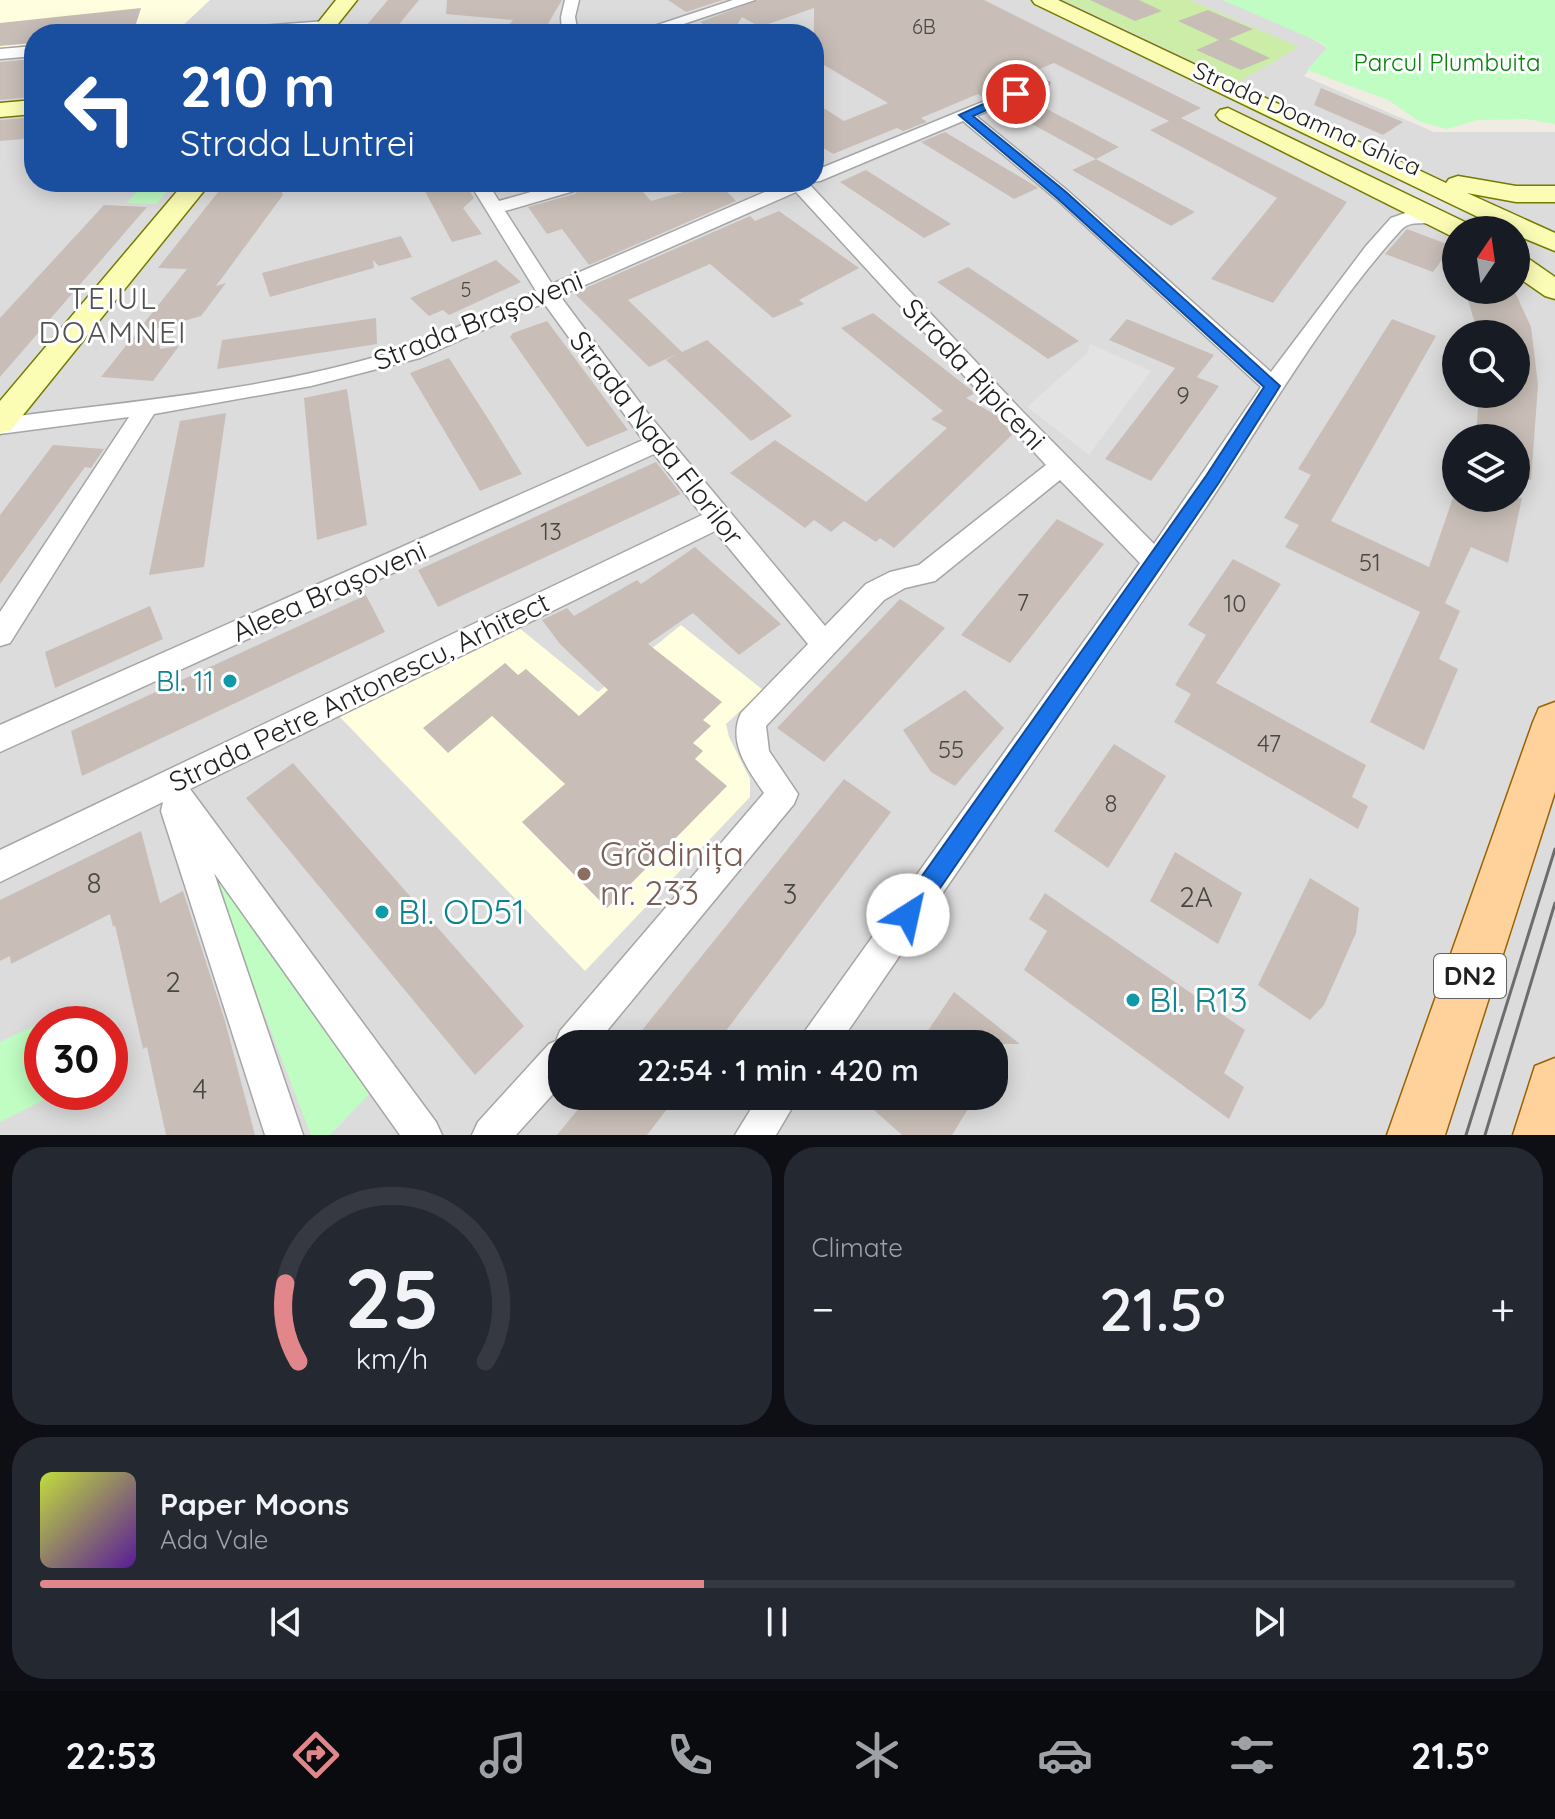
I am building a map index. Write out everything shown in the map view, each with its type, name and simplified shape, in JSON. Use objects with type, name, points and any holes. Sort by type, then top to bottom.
[{"type":"main road","points":[[328,24],[347,0]]},
{"type":"main road","name":"Strada Doamna Ghica","points":[[1021,0],[1077,30],[1143,56]]},
{"type":"main road","name":"Strada Doamna Ghica","points":[[1052,5],[1143,56]]},
{"type":"main road","name":"Strada Doamna Ghica","points":[[1052,5],[1449,182],[1555,222]]},
{"type":"main road","name":"Strada Doamna Ghica","points":[[1077,30],[1110,54],[1272,139],[1442,221]]},
{"type":"main road","points":[[1143,56],[1467,216]]},
{"type":"main road","points":[[0,110],[24,108]]},
{"type":"main road","points":[[1363,162],[1555,243]]},
{"type":"main road","points":[[1449,182],[1505,193],[1555,194]]},
{"type":"main road","points":[[0,424],[190,192]]},
{"type":"main road","points":[[1530,247],[1555,259]]},
{"type":"main road","points":[[1530,273],[1555,290]]},
{"type":"main road","name":"DN2","points":[[1416,1135],[1555,722]]},
{"type":"main road","points":[[1542,1135],[1555,1086]]},
{"type":"street","points":[[569,24],[572,0]]},
{"type":"street","points":[[676,24],[748,0]]},
{"type":"street","points":[[0,54],[24,52]]},
{"type":"street","name":"Strada Brașoveni","points":[[824,172],[1041,83]]},
{"type":"street","points":[[965,115],[1062,195],[1273,386]]},
{"type":"street","name":"Strada Nada Florilor","points":[[484,192],[547,295],[658,443],[824,644]]},
{"type":"street","points":[[493,208],[550,192]]},
{"type":"street","name":"Strada Brașoveni","points":[[0,424],[147,407],[376,364],[460,334],[778,192]]},
{"type":"street","name":"Strada Ripiceni","points":[[813,192],[1061,466],[1155,562]]},
{"type":"street","points":[[828,1030],[1155,562],[1273,386],[1373,250],[1398,222],[1414,216],[1435,218]]},
{"type":"street","points":[[0,635],[147,407]]},
{"type":"street","name":"Aleea Brașoveni","points":[[0,739],[658,443]]},
{"type":"street","points":[[585,1030],[783,794],[755,755],[751,722],[875,592],[899,579],[926,574],[1061,466]]},
{"type":"street","name":"Strada Petre Antonescu, Arhitect","points":[[0,866],[718,518]]},
{"type":"street","points":[[168,784],[423,1135]]},
{"type":"street","points":[[168,784],[284,1135]]},
{"type":"street","points":[[491,1135],[548,1072]]},
{"type":"street","points":[[754,1135],[771,1110]]},
{"type":"shaded area","points":[[0,0],[1223,0],[1308,36],[1327,48],[1304,76],[1434,132],[1555,132],[1555,1135],[0,1135]]},
{"type":"shaded area","points":[[0,0],[210,0],[184,24],[24,24],[24,45],[0,48]]},
{"type":"shaded area","points":[[1413,175],[1503,216],[1448,216],[1389,188]]},
{"type":"shaded area","points":[[1090,344],[1151,371],[1089,455],[1027,407],[1086,354]]},
{"type":"shaded area","name":"Grădinița nr. 233","points":[[681,625],[763,690],[726,724],[729,737],[750,779],[750,797],[585,971],[337,714],[518,627],[598,692]]},
{"type":"green space","points":[[1064,0],[1190,0],[1299,47],[1238,82]]},
{"type":"green space","name":"Parcul Plumbuita","points":[[1223,0],[1555,0],[1555,124],[1525,119],[1478,120],[1447,129],[1420,122],[1388,100],[1307,70],[1327,48]]},
{"type":"green space","points":[[136,192],[166,192],[156,204],[127,203]]},
{"type":"green space","points":[[201,849],[370,1093],[330,1135],[311,1135]]},
{"type":"green space","points":[[24,1031],[24,1110],[0,1122],[0,1042]]},
{"type":"building","points":[[388,0],[419,0],[399,24],[368,24]]},
{"type":"building","points":[[447,0],[562,0],[548,24],[510,24],[513,20],[446,14]]},
{"type":"building","points":[[668,0],[723,0],[686,12]]},
{"type":"building","points":[[758,0],[984,0],[1201,108],[1181,118],[1347,202],[1273,303],[1211,279],[1277,198],[1150,130],[1169,121],[1054,63],[1001,85],[1008,88],[985,98],[978,94],[921,118],[927,122],[903,131],[897,128],[833,154],[824,148],[824,108],[844,121],[888,103],[824,65],[824,24],[814,24],[814,8],[769,24],[755,24],[742,17],[737,24],[700,22]]},
{"type":"building","points":[[1090,0],[1139,0],[1162,11],[1135,21]]},
{"type":"building","points":[[141,8],[136,24],[24,24],[24,44],[0,46],[0,23]]},
{"type":"building","points":[[1208,10],[1253,29],[1229,39],[1270,58],[1241,70],[1196,50],[1219,40],[1178,21]]},
{"type":"building","points":[[24,60],[24,98],[0,100],[0,62]]},
{"type":"building","points":[[1321,88],[1403,122],[1383,135],[1314,105]]},
{"type":"building","points":[[1026,98],[1119,147],[1096,159],[1003,108]]},
{"type":"building","points":[[24,118],[24,139],[0,141],[0,120]]},
{"type":"building","points":[[945,132],[1038,188],[1014,199],[921,142]]},
{"type":"building","points":[[1096,159],[1195,212],[1171,226],[1072,170]]},
{"type":"building","points":[[866,170],[951,224],[924,238],[840,182]]},
{"type":"building","points":[[218,192],[282,192],[283,195],[216,286],[226,283],[201,316],[156,329],[160,349],[179,346],[153,381],[101,377],[187,269],[158,268]]},
{"type":"building","points":[[425,192],[470,192],[474,198],[463,208],[482,234],[452,242]]},
{"type":"building","points":[[643,192],[651,201],[683,192],[727,192],[736,201],[589,265],[562,229],[547,234],[528,207],[575,194]]},
{"type":"building","points":[[104,205],[147,207],[0,377],[0,318]]},
{"type":"building","points":[[779,211],[859,268],[799,300],[804,304],[773,318],[710,264],[628,300],[682,352],[707,340],[792,416],[751,441],[666,360],[679,353],[649,367],[574,293],[750,216],[755,221]]},
{"type":"building","points":[[1407,229],[1442,242],[1442,260],[1433,272],[1385,254]]},
{"type":"building","points":[[401,236],[412,257],[379,266],[373,260],[374,268],[270,297],[262,273]]},
{"type":"building","points":[[496,260],[521,282],[449,315],[443,310],[429,316],[410,298]]},
{"type":"building","points":[[968,267],[1079,341],[1048,359],[937,282]]},
{"type":"building","points":[[1469,304],[1520,304],[1528,320],[1474,320]]},
{"type":"building","points":[[873,313],[975,393],[966,398],[996,415],[1013,434],[894,548],[880,538],[876,542],[844,521],[831,532],[814,520],[805,528],[730,473],[775,440],[866,502],[947,428],[931,419],[943,411],[841,328]]},
{"type":"building","points":[[376,318],[377,344],[217,369],[222,340]]},
{"type":"building","points":[[1127,319],[1214,355],[1197,377],[1219,386],[1151,481],[1105,459],[1175,368],[1109,340]]},
{"type":"building","points":[[1392,319],[1436,336],[1331,521],[1429,567],[1448,512],[1519,512],[1508,563],[1471,547],[1445,603],[1460,611],[1439,659],[1458,669],[1424,750],[1370,722],[1420,612],[1285,547],[1299,525],[1284,518],[1311,475],[1298,469]]},
{"type":"building","points":[[547,321],[628,430],[587,447],[510,337],[513,333]]},
{"type":"building","points":[[1530,325],[1538,385],[1531,480],[1530,424],[1477,424],[1478,408],[1530,408]]},
{"type":"building","points":[[449,358],[522,474],[480,491],[410,373]]},
{"type":"building","points":[[347,389],[367,525],[317,540],[304,398]]},
{"type":"building","points":[[226,413],[204,567],[149,575],[180,421]]},
{"type":"building","points":[[53,445],[104,449],[91,468],[85,467],[0,584],[0,515]]},
{"type":"building","points":[[656,462],[681,494],[438,607],[418,570]]},
{"type":"building","points":[[1057,519],[1104,544],[1010,663],[961,635]]},
{"type":"building","points":[[695,547],[781,624],[739,655],[693,613],[648,644],[722,702],[703,720],[711,726],[693,743],[703,751],[695,759],[727,786],[607,908],[522,822],[565,784],[492,716],[448,753],[423,728],[505,663],[518,675],[526,669],[579,716],[608,690],[560,644],[542,620],[567,608],[574,616],[637,580],[641,584]]},
{"type":"building","points":[[1233,559],[1281,584],[1216,683],[1366,765],[1352,797],[1368,806],[1358,829],[1174,722],[1191,694],[1175,685],[1206,635],[1188,625]]},
{"type":"building","name":"Bl. 11","points":[[366,595],[385,632],[82,776],[71,731]]},
{"type":"building","points":[[900,599],[945,628],[824,762],[777,728]]},
{"type":"building","points":[[150,606],[163,639],[55,688],[45,652]]},
{"type":"building","points":[[965,690],[1004,728],[955,786],[931,772],[903,730]]},
{"type":"building","points":[[1114,744],[1166,776],[1108,868],[1054,831]]},
{"type":"building","name":"Bl. OD51","points":[[293,763],[524,1026],[475,1075],[246,798]]},
{"type":"building","points":[[844,779],[891,812],[727,1030],[642,1030]]},
{"type":"building","points":[[141,831],[160,903],[183,891],[225,1021],[255,1135],[166,1135],[147,1047],[143,1049],[110,914],[11,964],[10,956],[0,961],[0,900]]},
{"type":"building","points":[[1175,852],[1242,893],[1218,944],[1150,901]]},
{"type":"building","points":[[1310,878],[1359,908],[1356,933],[1324,1005],[1310,1020],[1258,985]]},
{"type":"building","name":"Bl. R13","points":[[1045,893],[1245,1030],[1224,1073],[1244,1087],[1229,1119],[1024,970],[1047,931],[1029,919]]},
{"type":"building","points":[[954,992],[1002,1030],[928,1030]]},
{"type":"building","points":[[1008,1035],[1020,1044],[1008,1044]]},
{"type":"building","points":[[578,1110],[666,1110],[647,1135],[557,1135]]},
{"type":"building","points":[[874,1110],[967,1110],[952,1135],[902,1135]]},
{"type":"tram line","points":[[1466,1135],[1555,849]]},
{"type":"tram line","points":[[1485,1135],[1555,903]]},
{"type":"place","name":"Bl. 11","points":[[230,681]]},
{"type":"place","name":"Grădinița nr. 233","points":[[584,874]]},
{"type":"place","name":"Bl. OD51","points":[[382,912]]},
{"type":"place","name":"Bl. R13","points":[[1133,1000]]},
{"type":"district","name":"TEIUL DOAMNEI","points":[[113,316]]},
{"type":"route","points":[[908,915],[1212,480],[1273,386],[1062,195],[965,115],[1016,94]]}]
